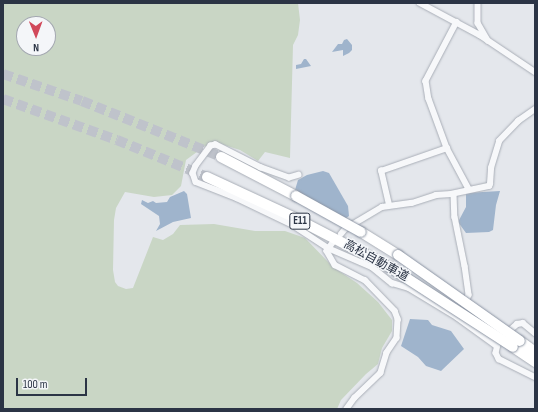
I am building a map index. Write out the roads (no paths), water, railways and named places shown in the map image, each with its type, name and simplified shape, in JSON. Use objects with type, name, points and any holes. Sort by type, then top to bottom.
[{"type":"highway","name":"高松自動車道","points":[[221,157],[296,196],[361,232],[398,255],[517,344],[535,362]]},
{"type":"highway","name":"高松自動車道","points":[[207,177],[293,217],[391,268],[517,344],[535,352]]},
{"type":"street","points":[[420,3],[458,22],[535,72]]},
{"type":"street","points":[[478,3],[478,22],[489,42]]},
{"type":"street","points":[[458,22],[426,81],[428,98],[447,148],[460,177],[469,189]]},
{"type":"street","points":[[340,234],[345,229],[376,210],[389,206],[412,203],[436,194],[454,194],[469,189],[489,186],[490,168],[499,141],[518,121],[535,109]]},
{"type":"street","points":[[299,175],[289,178],[261,168],[216,146],[211,146],[196,166],[193,173],[196,182],[237,198],[293,225],[328,248],[372,267],[392,283],[409,288],[488,338],[497,346]]},
{"type":"street","points":[[389,206],[381,171],[447,148]]},
{"type":"street","points":[[454,194],[455,217],[469,295],[468,300],[456,317]]},
{"type":"street","points":[[333,243],[327,251],[330,258],[336,265],[365,280],[395,311],[398,319],[397,338],[387,353],[381,373],[355,398],[347,409]]},
{"type":"street","points":[[535,333],[523,323],[517,324],[497,346],[496,353],[499,359],[535,377]]},
{"type":"water","points":[[347,39],[352,45],[352,50],[349,53],[343,56],[343,50],[332,52],[338,44],[342,44],[344,40]]},
{"type":"water","points":[[304,59],[306,59],[311,66],[296,69],[296,65],[301,64]]},
{"type":"water","points":[[323,171],[329,173],[348,206],[349,216],[338,224],[296,201],[295,190],[298,180],[307,175]]},
{"type":"water","points":[[184,191],[187,194],[191,218],[173,222],[156,231],[160,224],[159,216],[141,204],[142,200],[148,203],[153,201],[156,203],[167,202],[170,197]]},
{"type":"water","points":[[500,191],[496,205],[493,230],[489,232],[466,233],[458,222],[466,207],[466,193]]},
{"type":"water","points":[[410,319],[428,320],[432,325],[451,331],[464,349],[441,371],[426,366],[418,357],[401,346]]},
{"type":"tunnel","points":[[3,74],[82,101],[221,157]]},
{"type":"tunnel","points":[[3,99],[117,140],[207,177]]}]
